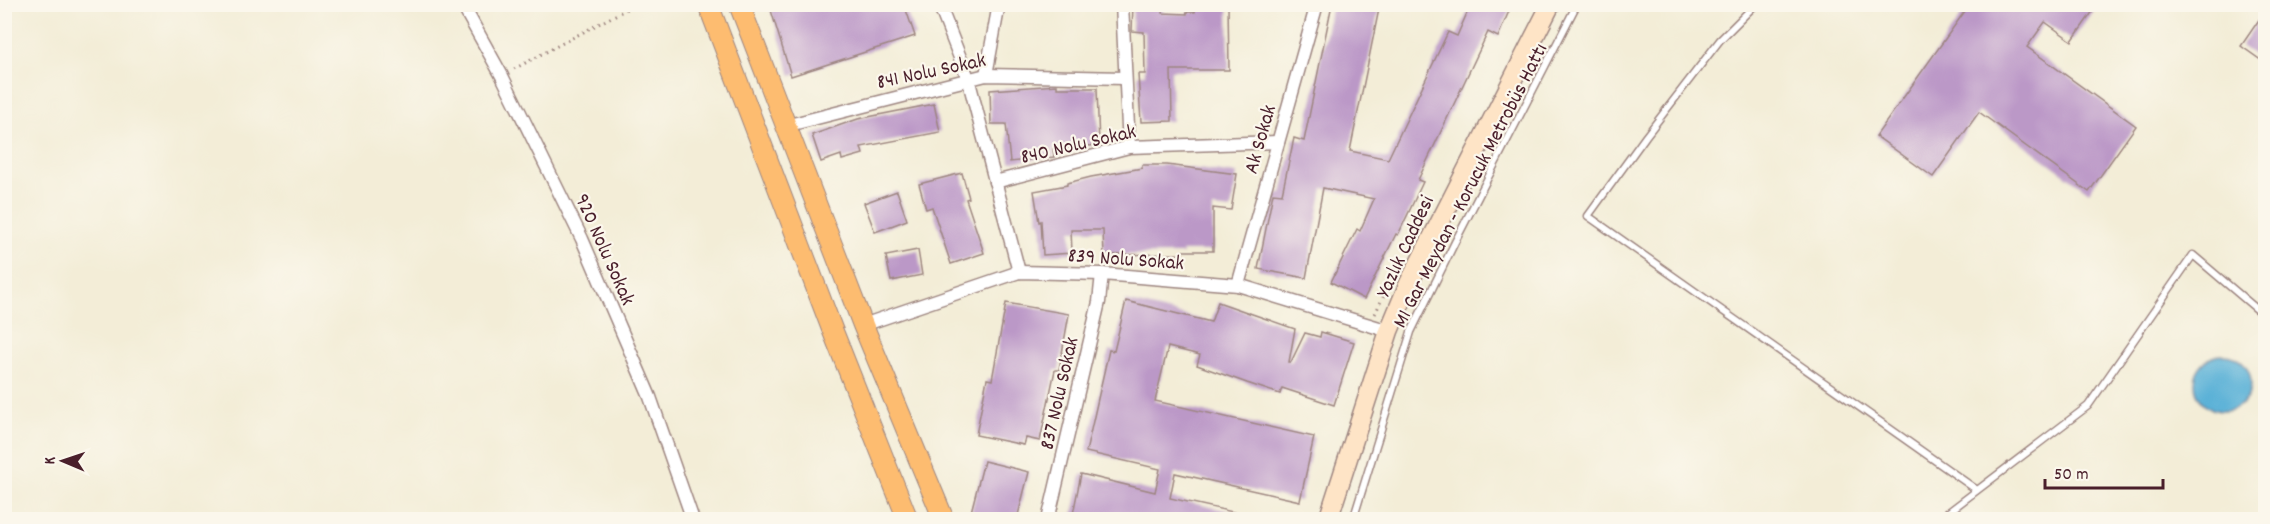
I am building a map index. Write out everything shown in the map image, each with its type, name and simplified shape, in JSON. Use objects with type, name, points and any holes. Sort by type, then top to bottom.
[{"type":"main road","points":[[708,4],[831,329],[908,519]]},
{"type":"main road","points":[[739,4],[863,325],[944,519]]},
{"type":"main road","name":"Yazlık Caddesi","points":[[1328,519],[1389,330],[1437,227],[1551,4]]},
{"type":"street","name":"920 Nolu Sokak","points":[[462,4],[502,76],[582,239],[641,376],[693,519]]},
{"type":"street","points":[[939,4],[968,78],[1019,272]]},
{"type":"street","points":[[986,75],[999,4]]},
{"type":"street","points":[[1122,4],[1129,147]]},
{"type":"street","name":"Ak Sokak","points":[[1238,285],[1317,4]]},
{"type":"street","name":"841 Nolu Sokak","points":[[785,126],[986,75],[1124,78]]},
{"type":"street","name":"840 Nolu Sokak","points":[[995,182],[1129,147],[1278,142]]},
{"type":"street","name":"839 Nolu Sokak","points":[[863,325],[1019,272],[1102,274],[1238,285],[1389,330]]},
{"type":"street","name":"837 Nolu Sokak","points":[[1048,519],[1099,302],[1102,274]]},
{"type":"lane","name":"M1 Gar Meydan - Korucuk Metrobüs Hattı","points":[[1353,519],[1411,333],[1577,4]]},
{"type":"lane","points":[[1756,4],[1720,40],[1646,135],[1588,216],[1977,490]]},
{"type":"lane","points":[[1938,519],[2088,406],[2193,255],[2265,317]]},
{"type":"path","points":[[502,76],[636,4]]},
{"type":"water","points":[[2217,355],[2229,355],[2239,359],[2247,367],[2251,383],[2247,399],[2239,407],[2229,411],[2217,411],[2207,407],[2199,399],[2195,389],[2195,377],[2199,367],[2207,359]]},
{"type":"building","points":[[779,4],[904,4],[915,36],[791,76],[770,7]]},
{"type":"building","points":[[1133,4],[1163,4],[1163,13],[1187,14],[1187,12],[1195,12],[1196,4],[1228,4],[1229,70],[1171,70],[1172,121],[1141,122],[1138,74],[1145,74],[1144,32],[1132,31]]},
{"type":"building","points":[[1332,4],[1380,4],[1350,151],[1388,159],[1448,32],[1457,36],[1471,4],[1512,4],[1498,37],[1488,32],[1418,180],[1423,182],[1364,299],[1331,282],[1357,229],[1360,231],[1374,199],[1323,188],[1306,278],[1258,269],[1273,193],[1282,194],[1294,138],[1304,141]]},
{"type":"building","points":[[1970,4],[2098,4],[2072,41],[2045,22],[2027,47],[2136,126],[2089,192],[1979,112],[1933,177],[1876,136]]},
{"type":"building","points":[[2265,11],[2265,63],[2241,46]]},
{"type":"building","points":[[1057,85],[1057,88],[1097,88],[1099,145],[1053,149],[1054,157],[1010,162],[1006,124],[991,124],[990,90]]},
{"type":"building","points":[[934,104],[940,132],[861,147],[863,154],[842,160],[841,155],[821,162],[812,135],[858,119]]},
{"type":"building","points":[[1142,165],[1167,165],[1237,174],[1231,210],[1213,208],[1213,251],[1182,251],[1183,254],[1104,255],[1103,230],[1071,230],[1072,253],[1043,255],[1041,221],[1039,222],[1034,191],[1067,185],[1067,183],[1091,177],[1142,168]]},
{"type":"building","points":[[962,173],[969,198],[966,199],[984,253],[951,264],[932,207],[926,209],[919,184]]},
{"type":"building","points":[[897,191],[907,220],[875,232],[864,203]]},
{"type":"building","points":[[918,250],[922,275],[891,281],[886,256]]},
{"type":"building","points":[[1126,301],[1211,322],[1218,302],[1295,329],[1289,362],[1305,333],[1320,337],[1321,332],[1354,342],[1334,405],[1282,388],[1280,394],[1247,383],[1197,365],[1200,355],[1168,347],[1155,401],[1314,437],[1300,501],[1175,473],[1170,498],[1242,514],[1242,519],[1072,519],[1081,474],[1155,492],[1160,469],[1086,452],[1109,350],[1114,351]]},
{"type":"building","points":[[1006,303],[1069,314],[1059,370],[1055,370],[1040,441],[1026,438],[1024,445],[976,435],[987,379],[992,380]]},
{"type":"building","points":[[984,461],[1029,472],[1017,519],[983,519],[970,516]]}]
